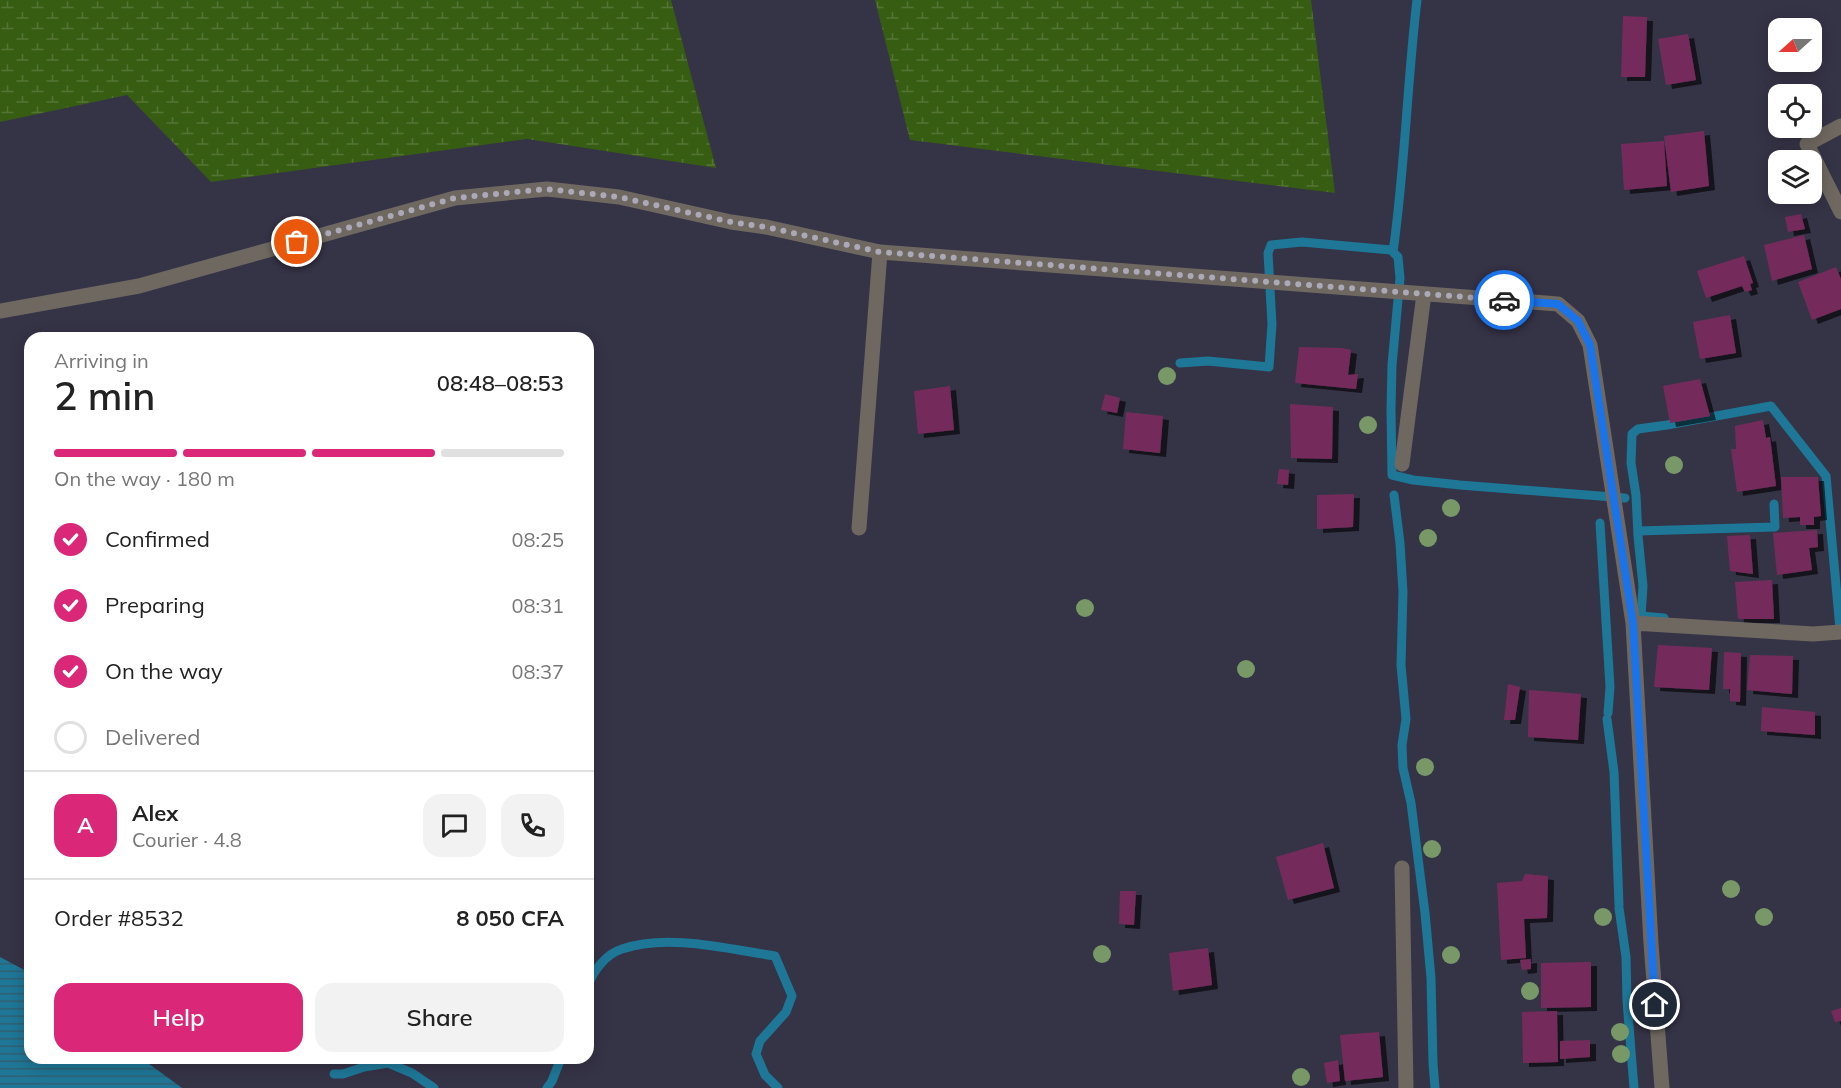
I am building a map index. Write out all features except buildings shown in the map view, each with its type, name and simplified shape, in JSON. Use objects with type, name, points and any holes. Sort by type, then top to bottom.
[{"type":"street","points":[[1841,126],[1807,144],[1841,212]]},
{"type":"street","points":[[0,311],[139,286],[455,198],[546,189],[619,197],[880,252],[1558,304],[1578,321],[1590,345],[1633,623],[1651,943],[1662,1088]]},
{"type":"street","points":[[859,528],[880,252]]},
{"type":"street","points":[[1402,464],[1424,294]]},
{"type":"street","points":[[1633,623],[1813,634],[1841,632]]},
{"type":"street","points":[[1402,868],[1406,1088]]},
{"type":"green space","points":[[0,0],[671,0],[716,168],[527,139],[211,182],[127,95],[0,122]]},
{"type":"green space","points":[[875,0],[1311,0],[1335,193],[910,140]]},
{"type":"water","points":[[0,957],[24,970],[24,1064],[149,1064],[182,1088],[0,1088]]},
{"type":"waterway","points":[[1393,252],[1417,0]]},
{"type":"waterway","points":[[1180,363],[1208,361],[1269,367],[1272,324],[1268,253],[1271,245],[1302,242],[1391,250],[1398,257],[1400,278],[1392,365],[1392,475],[1413,480],[1460,485],[1625,498]]},
{"type":"waterway","points":[[1664,618],[1641,616],[1643,586],[1636,495],[1631,463],[1632,434],[1638,429],[1771,406],[1826,476],[1840,629]]},
{"type":"waterway","points":[[1394,495],[1403,592],[1401,665],[1406,719],[1402,745],[1403,768],[1411,803],[1425,913],[1431,978],[1435,1088]]},
{"type":"waterway","points":[[1638,531],[1775,527],[1774,504]]},
{"type":"waterway","points":[[1600,523],[1610,687],[1608,713]]},
{"type":"waterway","points":[[1607,719],[1614,772],[1619,905]]},
{"type":"waterway","points":[[1619,908],[1626,957],[1634,1088]]},
{"type":"waterway","points":[[594,974],[597,968],[616,951],[640,944],[658,942],[718,946],[775,956],[792,996],[786,1012],[760,1041],[756,1054],[765,1075],[778,1088]]},
{"type":"waterway","points":[[334,1074],[343,1074],[382,1064]]},
{"type":"waterway","points":[[390,1064],[412,1073],[434,1088]]},
{"type":"waterway","points":[[547,1088],[559,1064]]},
{"type":"way so far","points":[[297,242],[455,198],[546,189],[619,197],[880,252],[1504,300]]},
{"type":"route","points":[[1504,300],[1558,304],[1578,321],[1590,345],[1633,623],[1655,1005]]}]
